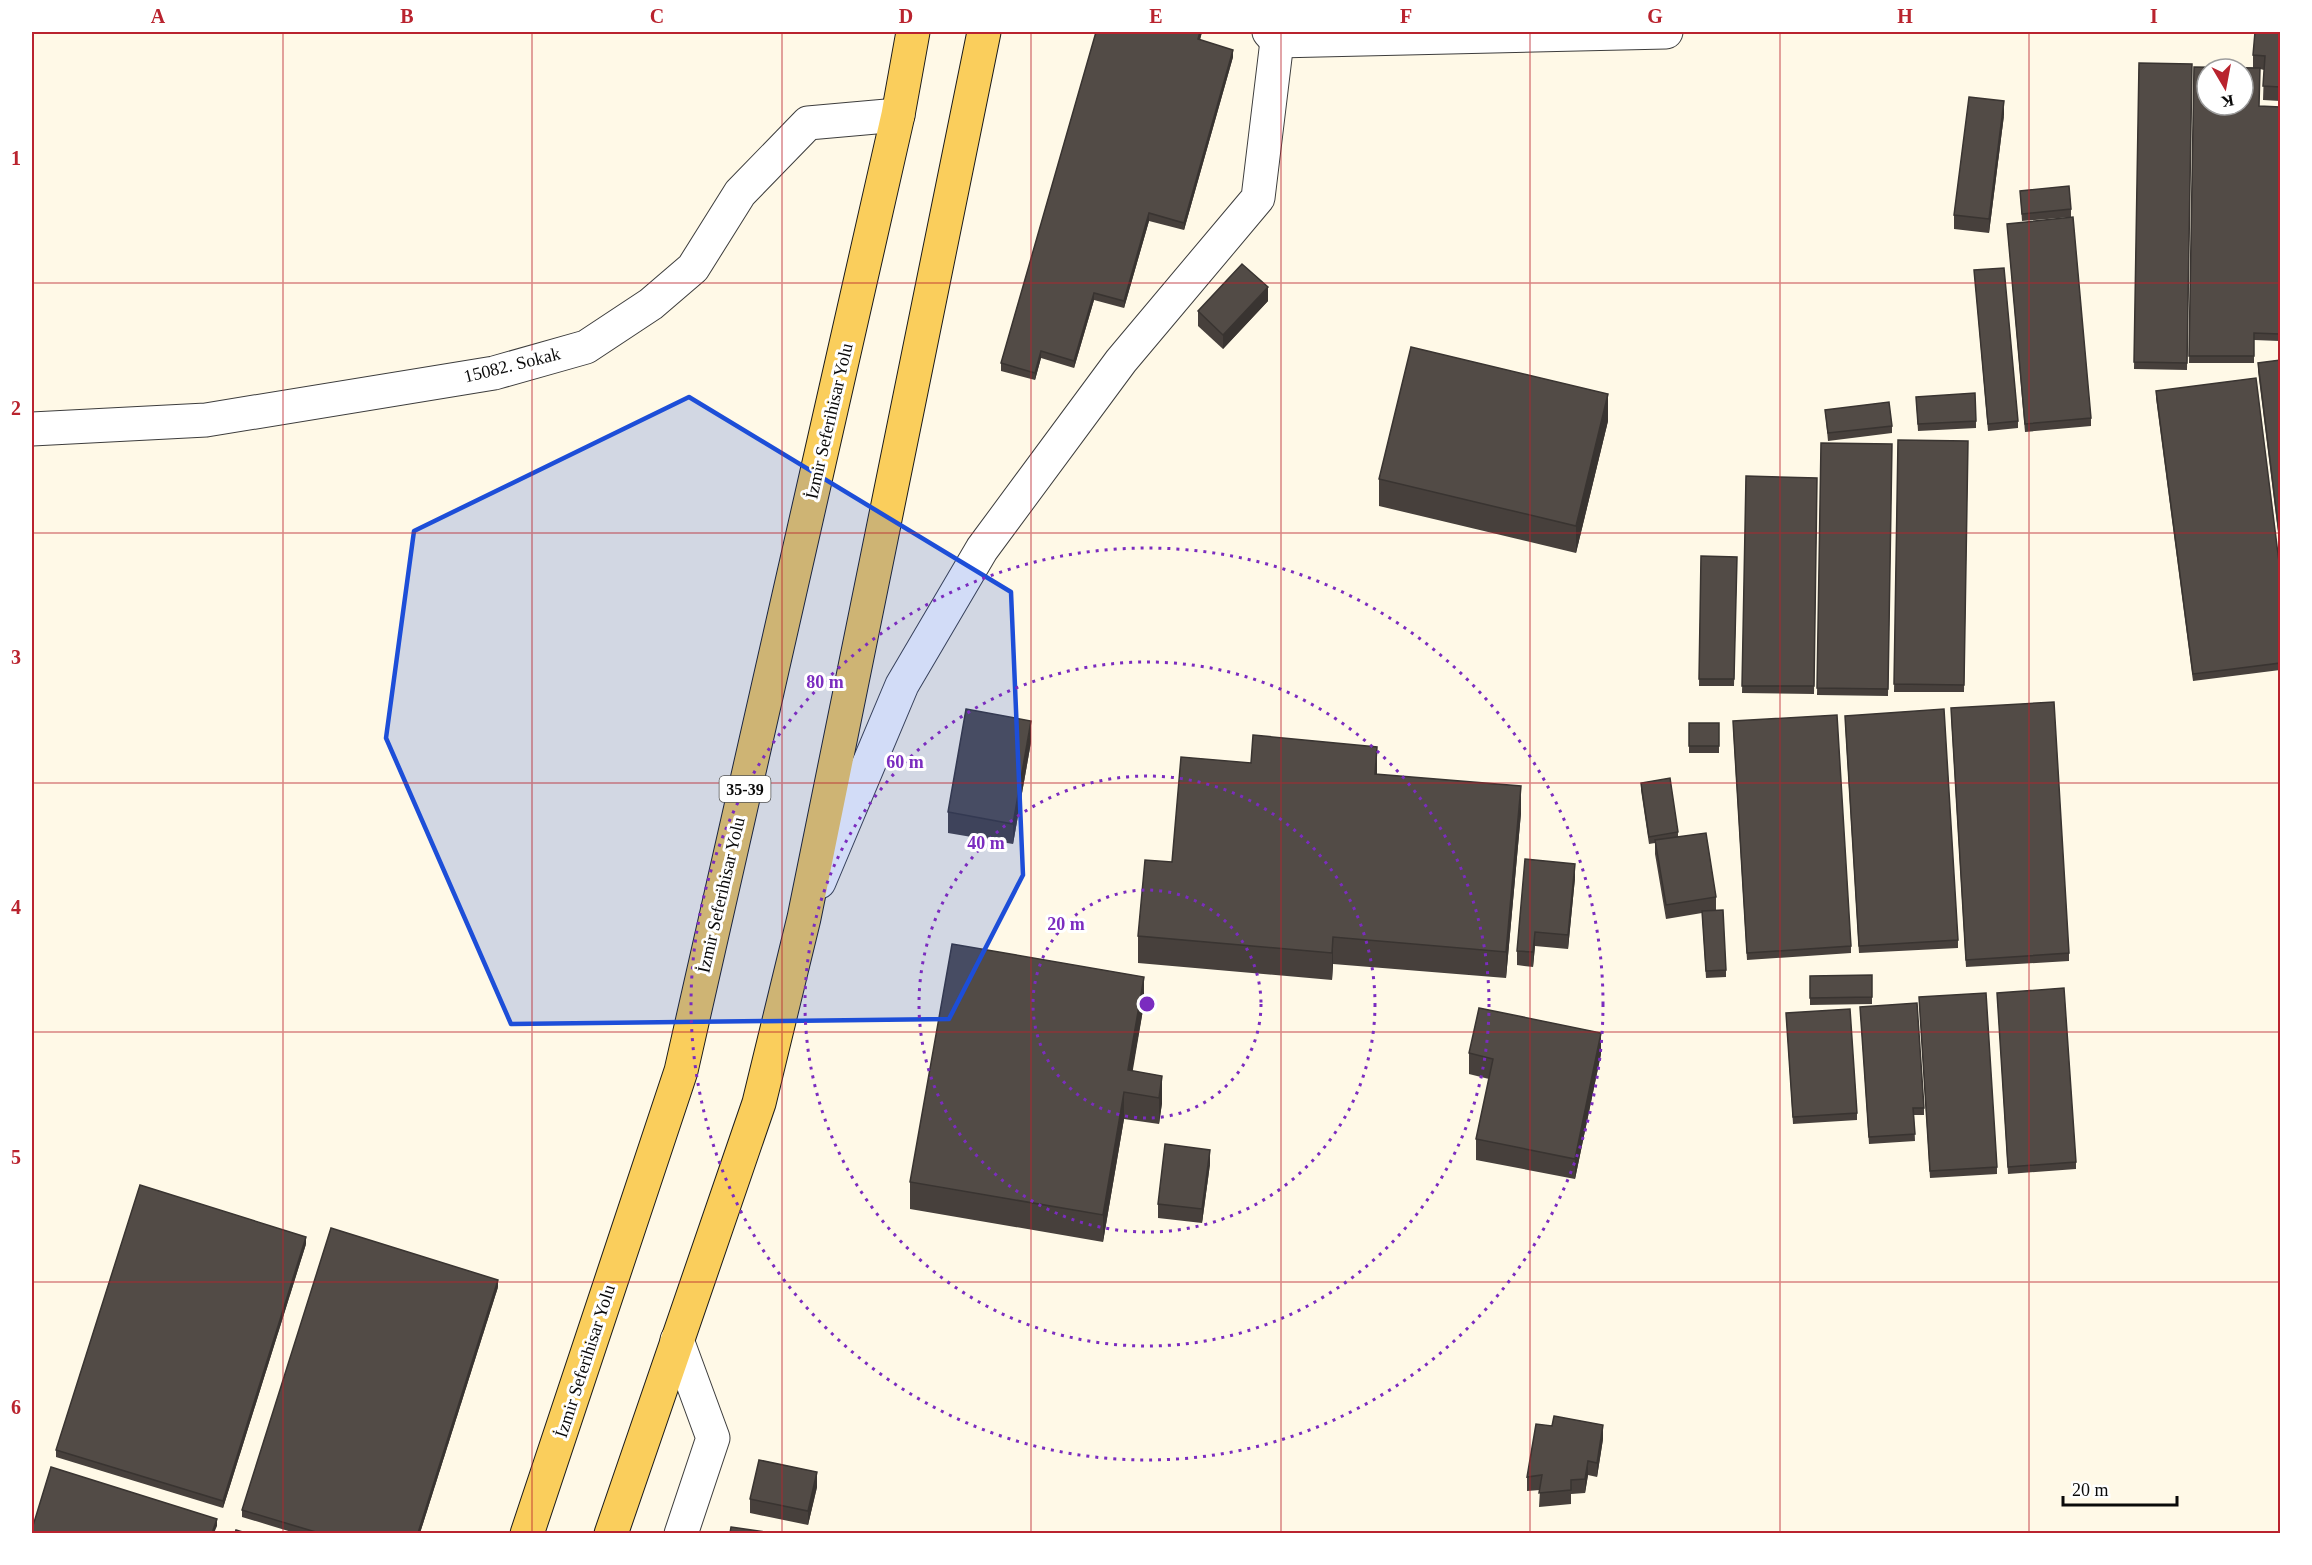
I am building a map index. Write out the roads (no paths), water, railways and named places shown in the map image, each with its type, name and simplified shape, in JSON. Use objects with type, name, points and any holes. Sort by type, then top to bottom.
[{"type":"main road","name":"İzmir Seferihisar Yolu","points":[[527,1533],[681,1071],[898,114],[913,32]]},
{"type":"main road","points":[[611,1533],[759,1103],[804,918],[984,32]]},
{"type":"street","points":[[804,918],[902,685],[982,549],[1121,361],[1258,198],[1273,36],[1666,32]]},
{"type":"street","name":"15082. Sokak","points":[[32,429],[206,420],[494,373],[586,347],[651,304],[693,267],[740,193],[808,123],[898,114]]},
{"type":"street","points":[[677,1340],[713,1438],[681,1533]]}]
